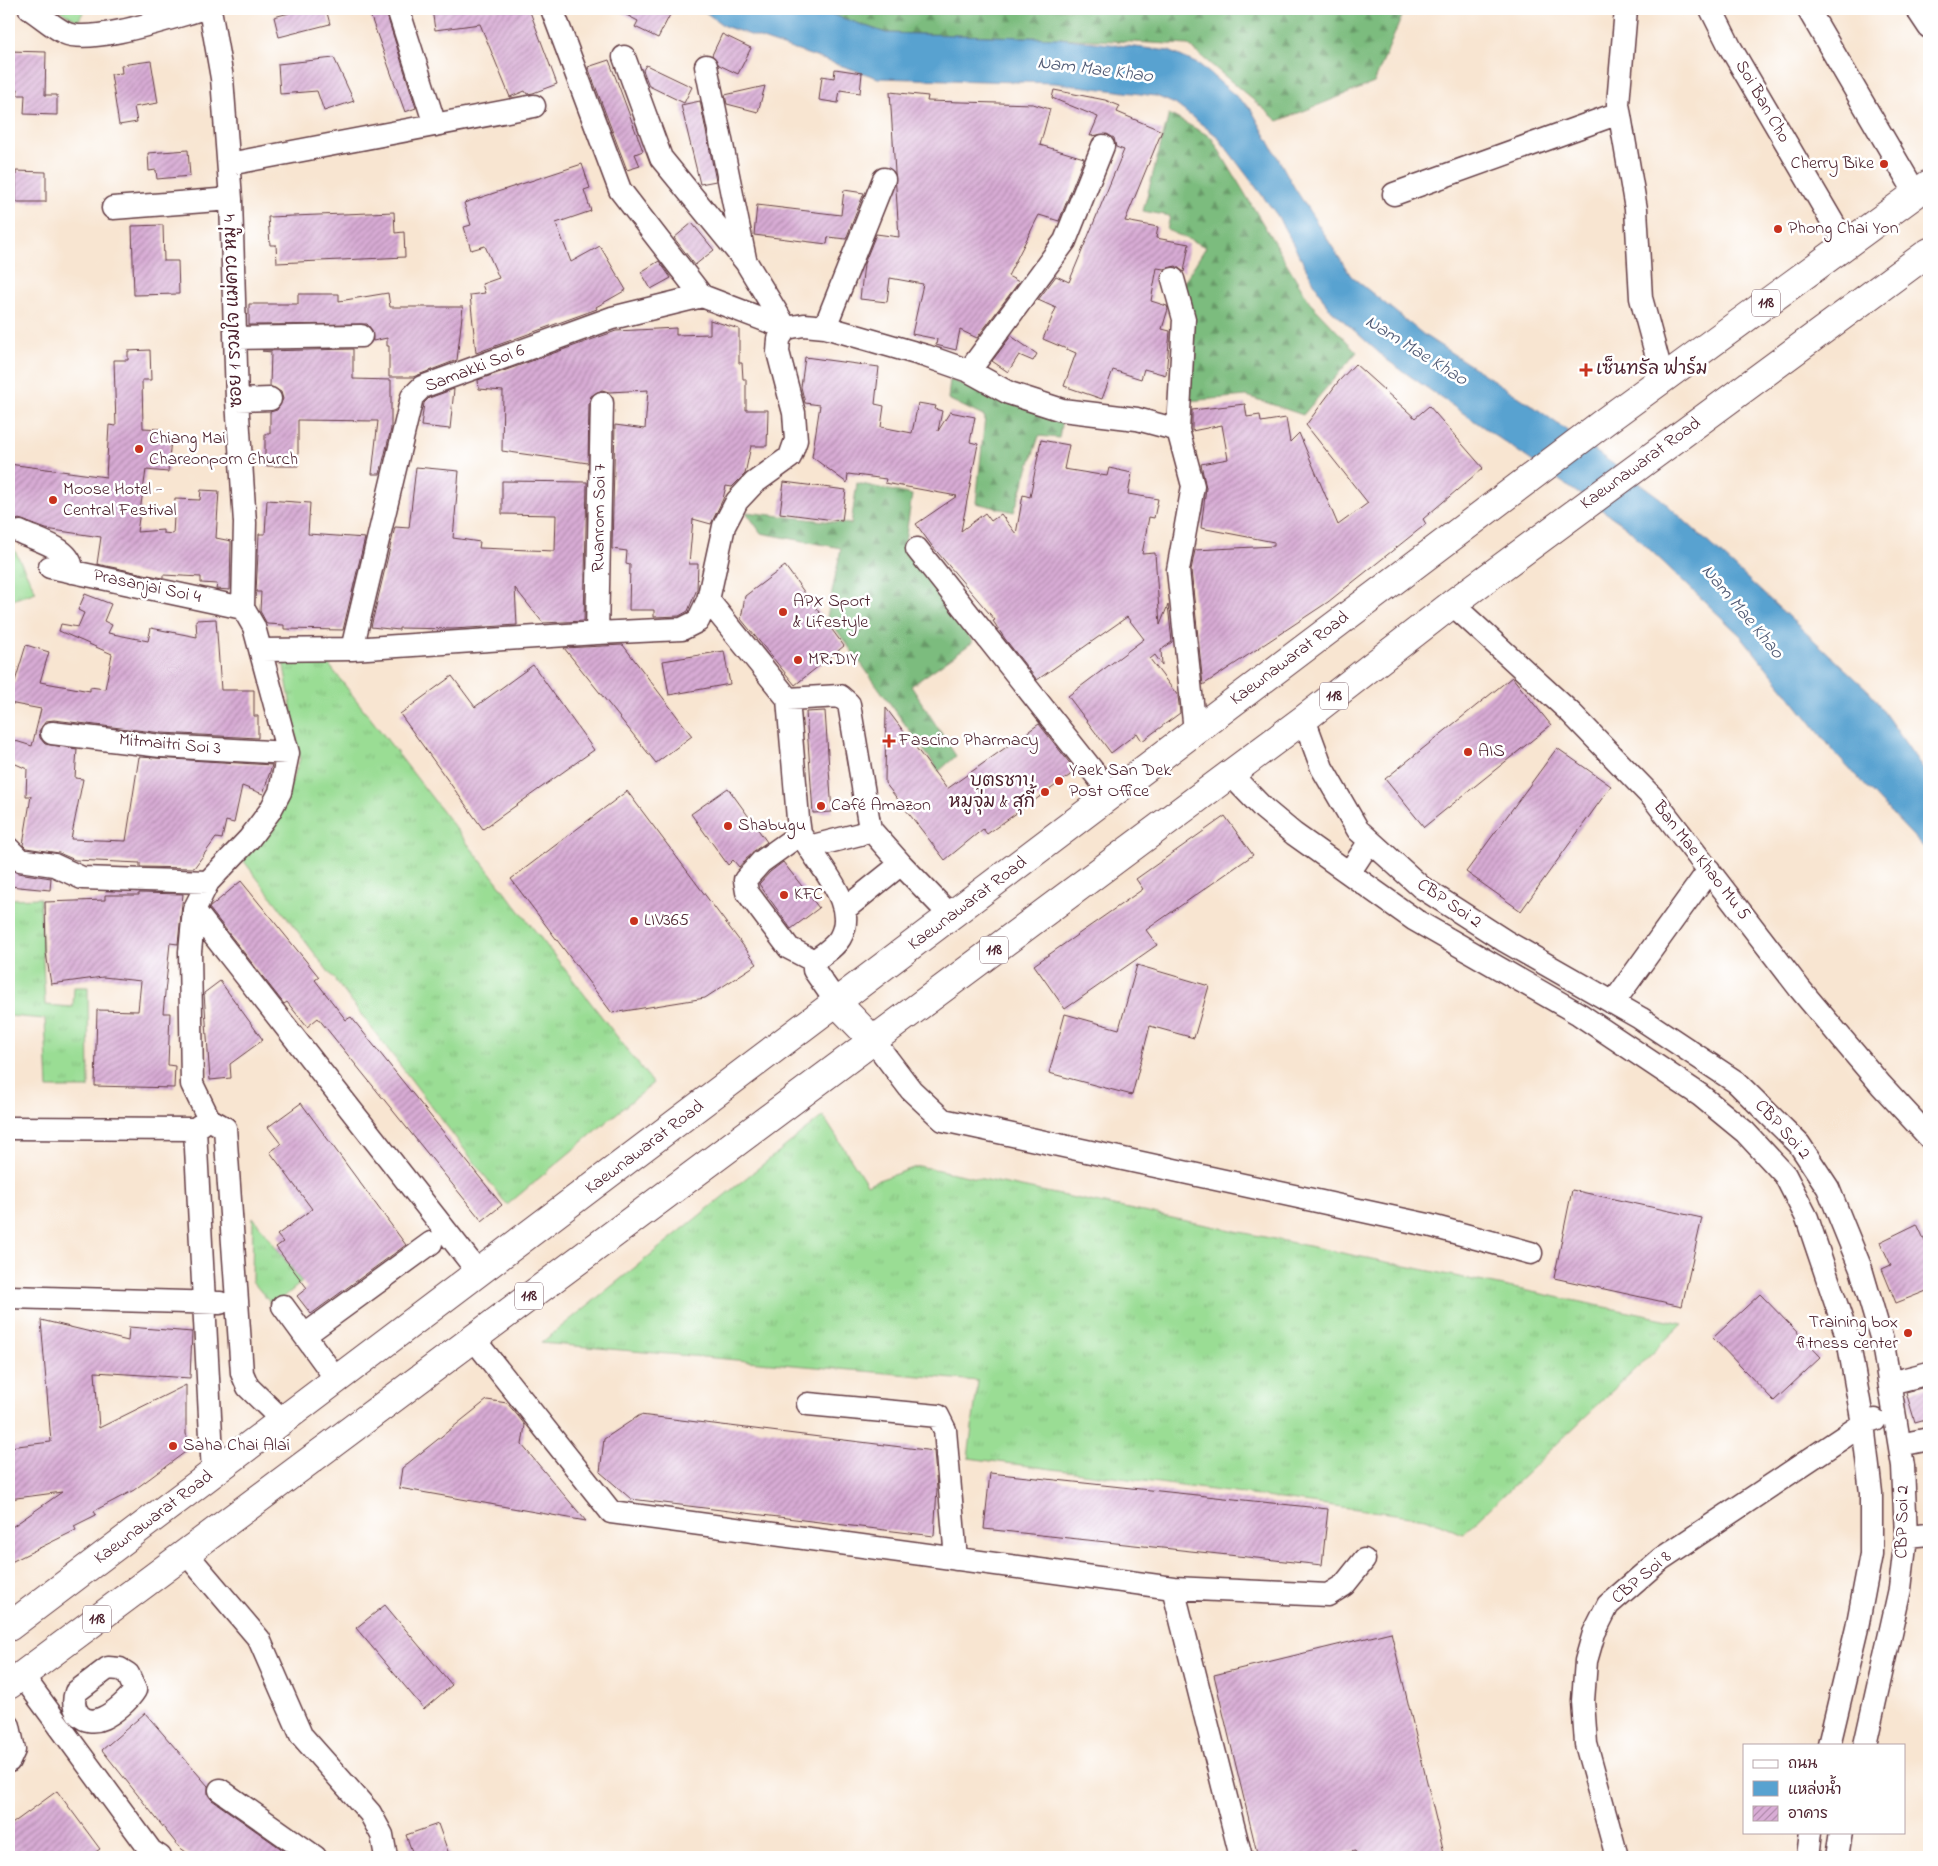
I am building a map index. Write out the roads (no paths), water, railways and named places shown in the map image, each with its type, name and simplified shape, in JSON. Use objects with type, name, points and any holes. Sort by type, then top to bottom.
[{"type":"main road","name":"Kaewnawarat Road","points":[[9,1627],[1604,422],[1923,189]]},
{"type":"main road","name":"Kaewnawarat Road","points":[[15,1680],[1304,719],[1452,604],[1929,252]]},
{"type":"main road","points":[[837,1002],[873,1040]]},
{"type":"street","points":[[30,9],[66,34],[85,35],[107,34],[205,11]]},
{"type":"street","points":[[398,9],[435,125]]},
{"type":"street","points":[[552,9],[620,190],[702,296],[786,328],[804,324],[825,327],[926,356],[969,371],[1009,393],[1062,410],[1138,419],[1178,430]]},
{"type":"street","points":[[1626,9],[1619,113],[1636,209],[1641,298],[1663,378]]},
{"type":"street","name":"Soi Ban Cho","points":[[1711,9],[1730,47],[1846,245]]},
{"type":"street","points":[[1808,9],[1923,189]]},
{"type":"street","points":[[1916,9],[1929,27]]},
{"type":"street","name":"ซอย 1 รวมใจ แม่คาว หมู่ 4","points":[[205,11],[222,78],[229,164],[237,400],[245,523],[243,608]]},
{"type":"street","points":[[624,57],[661,158],[746,262],[786,328]]},
{"type":"street","points":[[706,66],[746,262]]},
{"type":"street","points":[[229,164],[534,106]]},
{"type":"street","points":[[1394,194],[1619,113]]},
{"type":"street","points":[[969,371],[1065,241],[1103,146]]},
{"type":"street","points":[[825,327],[884,179]]},
{"type":"street","points":[[112,208],[231,200]]},
{"type":"street","points":[[1173,278],[1184,319],[1178,430],[1192,486],[1178,570],[1194,731]]},
{"type":"street","name":"Samakki Soi 6","points":[[352,649],[412,397],[422,387],[612,318],[702,296]]},
{"type":"street","points":[[261,650],[352,649],[597,632],[682,629],[698,621],[708,600],[724,526],[737,501],[754,483],[790,457],[796,440],[794,413],[778,352],[779,339],[786,328]]},
{"type":"street","points":[[235,338],[361,336]]},
{"type":"street","points":[[237,400],[270,400]]},
{"type":"street","name":"Ruanrom Soi 7","points":[[597,632],[602,403]]},
{"type":"street","points":[[20,532],[67,554],[72,562],[72,572]]},
{"type":"street","points":[[917,549],[1112,795]]},
{"type":"street","name":"Prasanjai Soi 4","points":[[50,567],[243,608]]},
{"type":"street","points":[[708,600],[788,699],[804,841],[842,898],[845,909],[845,919],[840,938],[814,962],[814,970],[837,1002]]},
{"type":"street","name":"Ban Mae Khao Mu 5","points":[[1452,604],[1572,714],[1653,798],[1800,989],[1881,1086],[1929,1137]]},
{"type":"street","points":[[213,1474],[205,1303],[202,1124],[192,1084],[190,952],[194,910],[208,882],[249,840],[270,811],[280,792],[288,753],[254,627],[243,608]]},
{"type":"street","points":[[788,699],[840,696],[850,704],[871,822],[870,829],[951,916]]},
{"type":"street","name":"CBP Soi 2","points":[[1304,719],[1322,768],[1358,830],[1420,886],[1505,941],[1613,1003],[1736,1082],[1799,1144],[1828,1188],[1861,1269],[1883,1344],[1903,1466],[1906,1536],[1900,1589],[1865,1744]]},
{"type":"street","name":"Mitmaitri Soi 3","points":[[52,733],[161,746],[288,753]]},
{"type":"street","name":"CBP Soi 2","points":[[1230,774],[1264,809],[1415,920],[1579,1014],[1676,1078],[1745,1132],[1785,1175],[1807,1218],[1848,1339],[1864,1424],[1871,1493],[1871,1554],[1829,1744]]},
{"type":"street","points":[[814,962],[789,948],[747,892],[745,880],[761,862],[804,841],[860,834],[870,829]]},
{"type":"street","points":[[1349,873],[1370,841]]},
{"type":"street","points":[[9,849],[20,860],[54,865],[82,878],[208,882]]},
{"type":"street","points":[[845,909],[901,864]]},
{"type":"street","points":[[1613,1003],[1708,870]]},
{"type":"street","points":[[194,910],[479,1273]]},
{"type":"street","points":[[873,1040],[911,1090],[943,1120],[1428,1225],[1531,1253]]},
{"type":"street","points":[[9,1128],[202,1124],[225,1128],[240,1364],[244,1380],[283,1421]]},
{"type":"street","points":[[305,1335],[431,1243]]},
{"type":"street","points":[[9,1297],[205,1303],[236,1302]]},
{"type":"street","points":[[283,1306],[338,1380]]},
{"type":"street","points":[[473,1338],[610,1512],[1173,1588],[1328,1595],[1344,1585],[1364,1560]]},
{"type":"street","points":[[1890,1383],[1929,1372]]},
{"type":"street","points":[[808,1404],[938,1416],[945,1430],[956,1559]]},
{"type":"street","name":"CBP Soi 8","points":[[1617,1857],[1586,1744],[1583,1701],[1586,1661],[1594,1633],[1608,1605],[1661,1559],[1864,1424],[1895,1412]]},
{"type":"street","points":[[1900,1445],[1929,1439]]},
{"type":"street","points":[[1906,1536],[1929,1534]]},
{"type":"street","points":[[186,1553],[259,1639],[301,1735],[370,1813],[382,1835],[386,1857]]},
{"type":"street","points":[[1173,1588],[1241,1857]]},
{"type":"street","points":[[15,1680],[67,1718],[151,1851],[160,1857]]},
{"type":"street","points":[[9,1726],[14,1750],[9,1760]]},
{"type":"street","points":[[220,1790],[315,1857]]},
{"type":"street","points":[[1808,1857],[1811,1834]]},
{"type":"street","points":[[1837,1857],[1841,1834]]},
{"type":"water","name":"Nam Mae Khao","points":[[701,9],[816,9],[886,33],[1059,38],[1169,51],[1200,65],[1251,109],[1294,187],[1351,276],[1424,335],[1533,406],[1660,498],[1870,692],[1929,777],[1929,853],[1840,759],[1742,637],[1625,526],[1387,360],[1327,306],[1277,215],[1217,136],[1175,104],[1156,96],[1055,83],[878,78],[724,26]]},
{"type":"place","name":"Cherry Bike","points":[[1884,164]]},
{"type":"place","name":"Phong Chai Yon","points":[[1778,229]]},
{"type":"place","name":"เซ็นทรัล ฟาร์ม","points":[[1586,370]]},
{"type":"place","name":"Chiang Mai Chareonporn Church","points":[[139,449]]},
{"type":"place","name":"Moose Hotel - Central Festival","points":[[53,500]]},
{"type":"place","name":"APX Sport & Lifestyle","points":[[783,612]]},
{"type":"place","name":"MR.DIY","points":[[798,660]]},
{"type":"place","name":"Fascino Pharmacy","points":[[889,741]]},
{"type":"place","name":"AIS","points":[[1468,752]]},
{"type":"place","name":"Yaek San Dek Post Office","points":[[1059,781]]},
{"type":"place","name":"บุตรชาบู หมูจุ่ม & สุกี้","points":[[1045,792]]},
{"type":"place","name":"Café Amazon","points":[[821,806]]},
{"type":"place","name":"Shabugu","points":[[728,826]]},
{"type":"place","name":"KFC","points":[[784,895]]},
{"type":"place","name":"LIV365","points":[[634,921]]},
{"type":"place","name":"Training box fitness center","points":[[1908,1333]]},
{"type":"place","name":"Saha Chai Alai","points":[[173,1446]]}]
